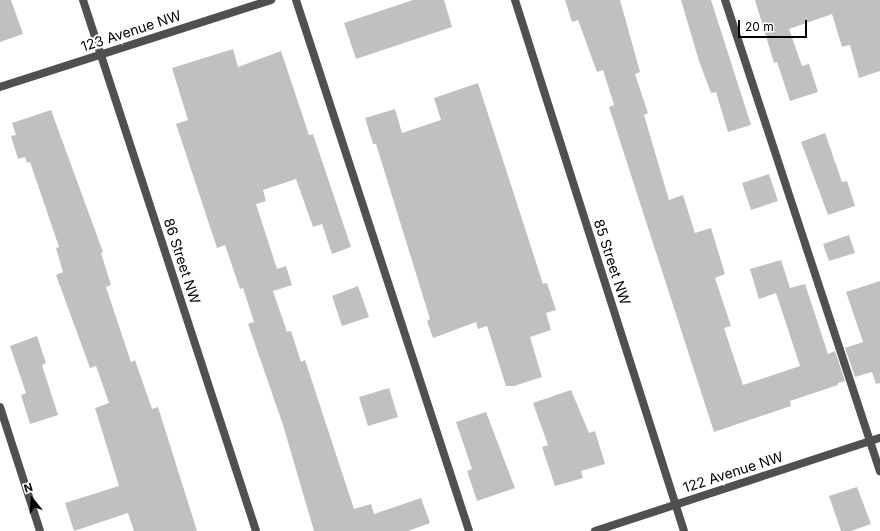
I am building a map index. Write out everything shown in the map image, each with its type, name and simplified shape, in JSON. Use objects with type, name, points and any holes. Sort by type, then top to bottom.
[{"type":"street","name":"86 Street NW","points":[[83,0],[256,531]]},
{"type":"street","name":"123 Avenue NW","points":[[0,87],[270,0]]},
{"type":"street","points":[[296,0],[469,531]]},
{"type":"street","name":"85 Street NW","points":[[515,0],[684,531]]},
{"type":"street","points":[[725,0],[880,471]]},
{"type":"street","points":[[0,407],[40,531]]},
{"type":"street","name":"122 Avenue NW","points":[[594,531],[880,438]]},
{"type":"building","points":[[0,0],[11,0],[23,34],[0,42]]},
{"type":"building","points":[[413,0],[444,0],[452,27],[356,59],[344,23]]},
{"type":"building","points":[[565,0],[620,0],[640,72],[635,74],[648,113],[644,115],[669,200],[683,195],[695,233],[711,228],[725,274],[715,278],[731,326],[724,328],[743,385],[800,366],[776,293],[759,299],[750,269],[781,260],[790,288],[805,284],[828,354],[835,351],[845,381],[838,383],[838,385],[790,401],[791,406],[714,432],[609,107],[614,105],[603,70],[597,72],[578,20],[572,22]]},
{"type":"building","points":[[681,0],[711,0],[751,125],[728,132],[716,92],[711,93],[699,61]]},
{"type":"building","points":[[755,0],[880,0],[880,71],[859,78],[850,45],[842,47],[832,14],[789,29],[802,66],[809,64],[818,92],[790,101],[777,62],[774,63]]},
{"type":"building","points":[[233,49],[238,67],[281,51],[309,135],[313,134],[351,247],[332,254],[322,224],[313,227],[296,179],[263,190],[266,201],[256,204],[277,269],[286,266],[292,285],[273,291],[287,332],[291,331],[301,362],[305,360],[354,509],[371,504],[374,514],[421,498],[430,523],[408,531],[314,531],[283,425],[248,324],[254,322],[243,288],[240,289],[225,245],[217,248],[176,124],[188,120],[172,68]]},
{"type":"building","points":[[478,83],[543,284],[547,283],[556,310],[546,313],[551,330],[530,337],[542,377],[514,386],[506,386],[487,326],[478,329],[476,322],[433,338],[427,321],[430,319],[376,144],[373,144],[365,118],[395,109],[402,133],[441,120],[434,98]]},
{"type":"building","points":[[51,110],[103,252],[101,253],[111,285],[106,287],[131,362],[135,360],[152,409],[158,407],[197,531],[134,531],[128,513],[74,531],[65,503],[119,486],[95,408],[109,403],[96,366],[90,368],[56,275],[63,272],[56,248],[59,247],[30,162],[27,163],[25,157],[18,159],[11,136],[16,135],[12,123]]},
{"type":"building","points":[[825,133],[842,182],[847,181],[855,206],[828,215],[801,142]]},
{"type":"building","points":[[769,174],[778,201],[751,210],[742,183]]},
{"type":"building","points":[[849,235],[855,253],[829,261],[823,244]]},
{"type":"building","points":[[880,281],[880,383],[876,384],[872,372],[855,377],[845,348],[863,342],[846,292]]},
{"type":"building","points":[[358,286],[369,317],[342,326],[332,296]]},
{"type":"building","points":[[37,336],[46,363],[42,365],[58,415],[30,424],[21,395],[26,393],[10,346]]},
{"type":"building","points":[[389,388],[398,417],[368,426],[359,397]]},
{"type":"building","points":[[571,390],[589,433],[595,431],[605,464],[581,471],[583,478],[555,486],[542,447],[548,445],[533,403]]},
{"type":"building","points":[[486,412],[515,488],[477,501],[467,471],[472,469],[456,422]]},
{"type":"building","points":[[857,487],[871,524],[851,531],[841,531],[829,496]]}]
